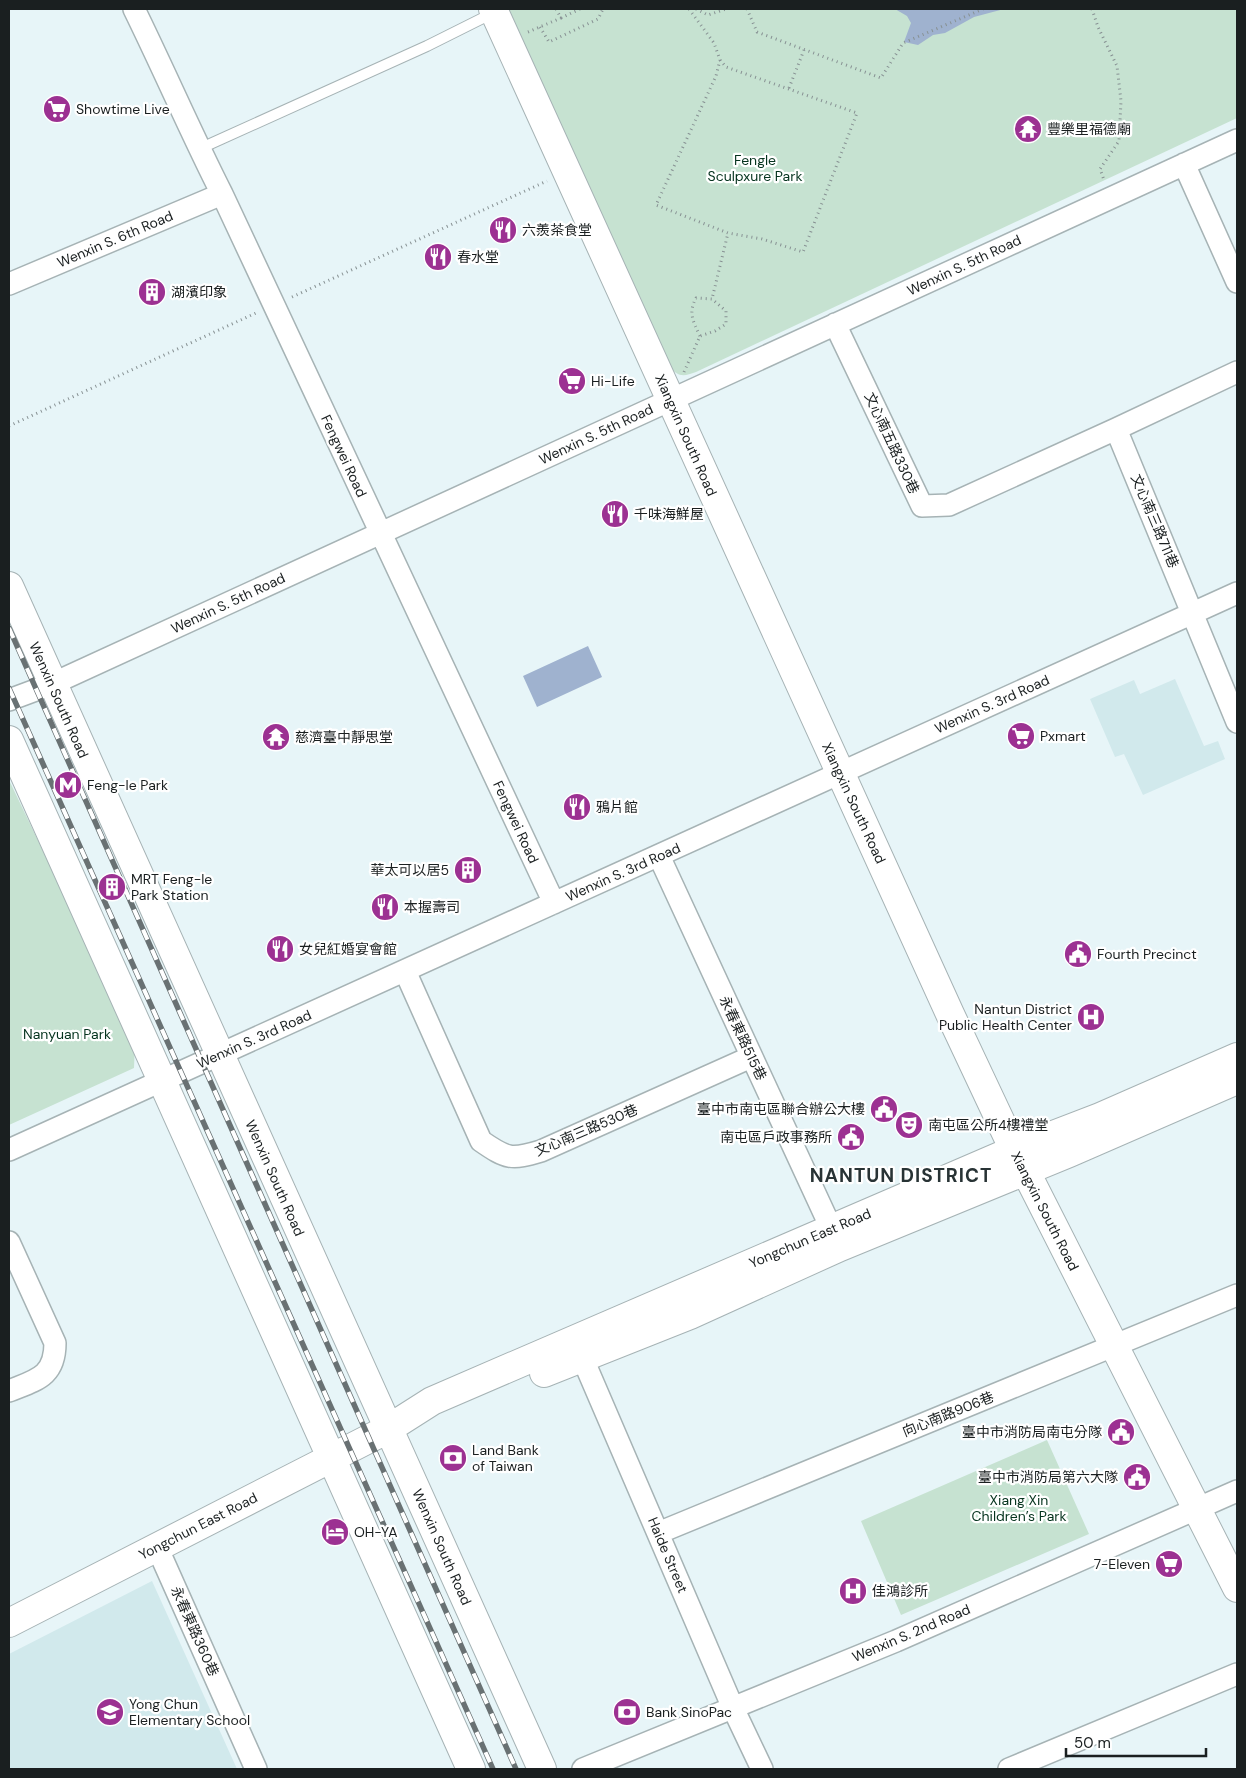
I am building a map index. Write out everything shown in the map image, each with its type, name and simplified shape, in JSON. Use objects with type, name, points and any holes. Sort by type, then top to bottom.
[{"type":"street","name":"Fengwei Road","points":[[134,9],[554,903]]},
{"type":"street","name":"Xiangxin South Road","points":[[493,11],[840,773],[1019,1160],[1237,1588]]},
{"type":"street","name":"Wenxin S. 5th Road","points":[[9,700],[52,684],[1237,140]]},
{"type":"street","points":[[1184,164],[1237,282]]},
{"type":"street","name":"Wenxin S. 6th Road","points":[[9,284],[222,194]]},
{"type":"street","name":"文心南五路330巷","points":[[835,324],[922,506],[949,505],[1116,429]]},
{"type":"street","points":[[1116,429],[1237,372]]},
{"type":"street","name":"文心南三路711巷","points":[[1116,429],[1237,722]]},
{"type":"street","name":"Wenxin South Road","points":[[9,586],[542,1769]]},
{"type":"street","name":"Wenxin S. 3rd Road","points":[[9,1150],[1237,593]]},
{"type":"street","points":[[9,740],[471,1769]]},
{"type":"street","name":"永春東路515巷","points":[[659,856],[835,1238]]},
{"type":"street","name":"文心南三路530巷","points":[[404,971],[481,1141],[500,1155],[519,1158],[541,1151],[751,1057]]},
{"type":"street","name":"Yongchun East Road","points":[[1019,1160],[1100,1116],[1237,1057]]},
{"type":"street","name":"Yongchun East Road","points":[[9,1623],[388,1429],[440,1418],[578,1348],[690,1315],[835,1238],[1019,1160],[1237,1080]]},
{"type":"street","points":[[9,1242],[55,1343],[55,1357],[51,1368],[37,1380],[9,1391]]},
{"type":"street","name":"向心南路906巷","points":[[658,1533],[1237,1294]]},
{"type":"street","name":"Haide Street","points":[[578,1348],[733,1708],[762,1769]]},
{"type":"street","name":"Wenxin S. 2nd Road","points":[[583,1769],[896,1641],[1237,1491]]},
{"type":"street","name":"永春東路360巷","points":[[157,1547],[256,1769]]},
{"type":"street","points":[[1009,1769],[1237,1674]]},
{"type":"lane","points":[[199,149],[427,46],[493,11]]},
{"type":"path","points":[[556,9],[561,18]]},
{"type":"path","points":[[506,40],[580,9]]},
{"type":"path","points":[[540,27],[549,42],[598,19],[603,9]]},
{"type":"path","points":[[689,9],[714,43],[720,60],[726,67],[857,113],[804,252],[762,239],[728,233],[656,205],[716,76],[720,60]]},
{"type":"path","points":[[696,9],[708,15],[726,9]]},
{"type":"path","points":[[747,9],[757,32],[881,78],[903,43],[983,9]]},
{"type":"path","points":[[1092,9],[1098,27],[1117,66],[1121,101],[1120,141],[1100,169],[1112,197]]},
{"type":"path","points":[[789,88],[804,50]]},
{"type":"path","points":[[712,299],[728,233]]},
{"type":"path","points":[[670,400],[700,336],[715,331],[726,324],[726,311],[712,299],[696,298],[691,308],[694,323],[700,336]]},
{"type":"shaded area","points":[[1175,679],[1204,746],[1218,741],[1225,759],[1143,795],[1124,754],[1115,757],[1090,699],[1134,680],[1140,694]]},
{"type":"shaded area","name":"Yong Chun Elementary School","points":[[152,1581],[237,1769],[9,1769],[9,1654]]},
{"type":"green space","name":"Fengle Sculpxure Park","points":[[509,9],[1237,9],[1237,118],[696,372],[681,375],[669,366]]},
{"type":"green space","name":"Nanyuan Park","points":[[9,780],[135,1043],[134,1068],[9,1125]]},
{"type":"green space","name":"Xiang Xin Children’s Park","points":[[1047,1440],[1089,1534],[901,1615],[861,1521]]},
{"type":"water","points":[[895,9],[1004,9],[974,17],[945,33],[933,35],[918,45],[904,42],[911,23],[907,16]]},
{"type":"water","points":[[588,646],[602,677],[537,707],[523,676]]},
{"type":"railway","points":[[9,628],[516,1769]]},
{"type":"railway","points":[[9,688],[493,1769]]},
{"type":"place","name":"Showtime Live","points":[[57,109]]},
{"type":"place","name":"豐樂里福德廟","points":[[1028,129]]},
{"type":"place","name":"六羨茶食堂","points":[[503,230]]},
{"type":"place","name":"春水堂","points":[[438,257]]},
{"type":"place","name":"湖濱印象","points":[[152,292]]},
{"type":"place","name":"Hi-Life","points":[[572,381]]},
{"type":"place","name":"千味海鮮屋","points":[[615,514]]},
{"type":"place","name":"Pxmart","points":[[1021,736]]},
{"type":"place","name":"慈濟臺中靜思堂","points":[[276,737]]},
{"type":"place","name":"Feng-le Park","points":[[68,785]]},
{"type":"place","name":"鴉片館","points":[[577,807]]},
{"type":"place","name":"華太可以居5","points":[[468,870]]},
{"type":"place","name":"MRT Feng-le Park Station","points":[[112,887]]},
{"type":"place","name":"本握壽司","points":[[385,907]]},
{"type":"place","name":"女兒紅婚宴會館","points":[[280,949]]},
{"type":"place","name":"Fourth Precinct","points":[[1078,954]]},
{"type":"place","name":"Nantun District Public Health Center","points":[[1091,1017]]},
{"type":"place","name":"臺中市南屯區聯合辦公大樓","points":[[884,1109]]},
{"type":"place","name":"南屯區公所4樓禮堂","points":[[909,1125]]},
{"type":"place","name":"南屯區戶政事務所","points":[[851,1137]]},
{"type":"place","name":"臺中市消防局南屯分隊","points":[[1121,1432]]},
{"type":"place","name":"Land Bank of Taiwan","points":[[453,1458]]},
{"type":"place","name":"臺中市消防局第六大隊","points":[[1137,1477]]},
{"type":"place","name":"OH-YA","points":[[335,1532]]},
{"type":"place","name":"7-Eleven","points":[[1169,1564]]},
{"type":"place","name":"佳鴻診所","points":[[853,1591]]},
{"type":"place","name":"Yong Chun Elementary School","points":[[110,1712]]},
{"type":"place","name":"Bank SinoPac","points":[[627,1712]]},
{"type":"district","name":"NANTUN DISTRICT","points":[[901,1175]]}]
